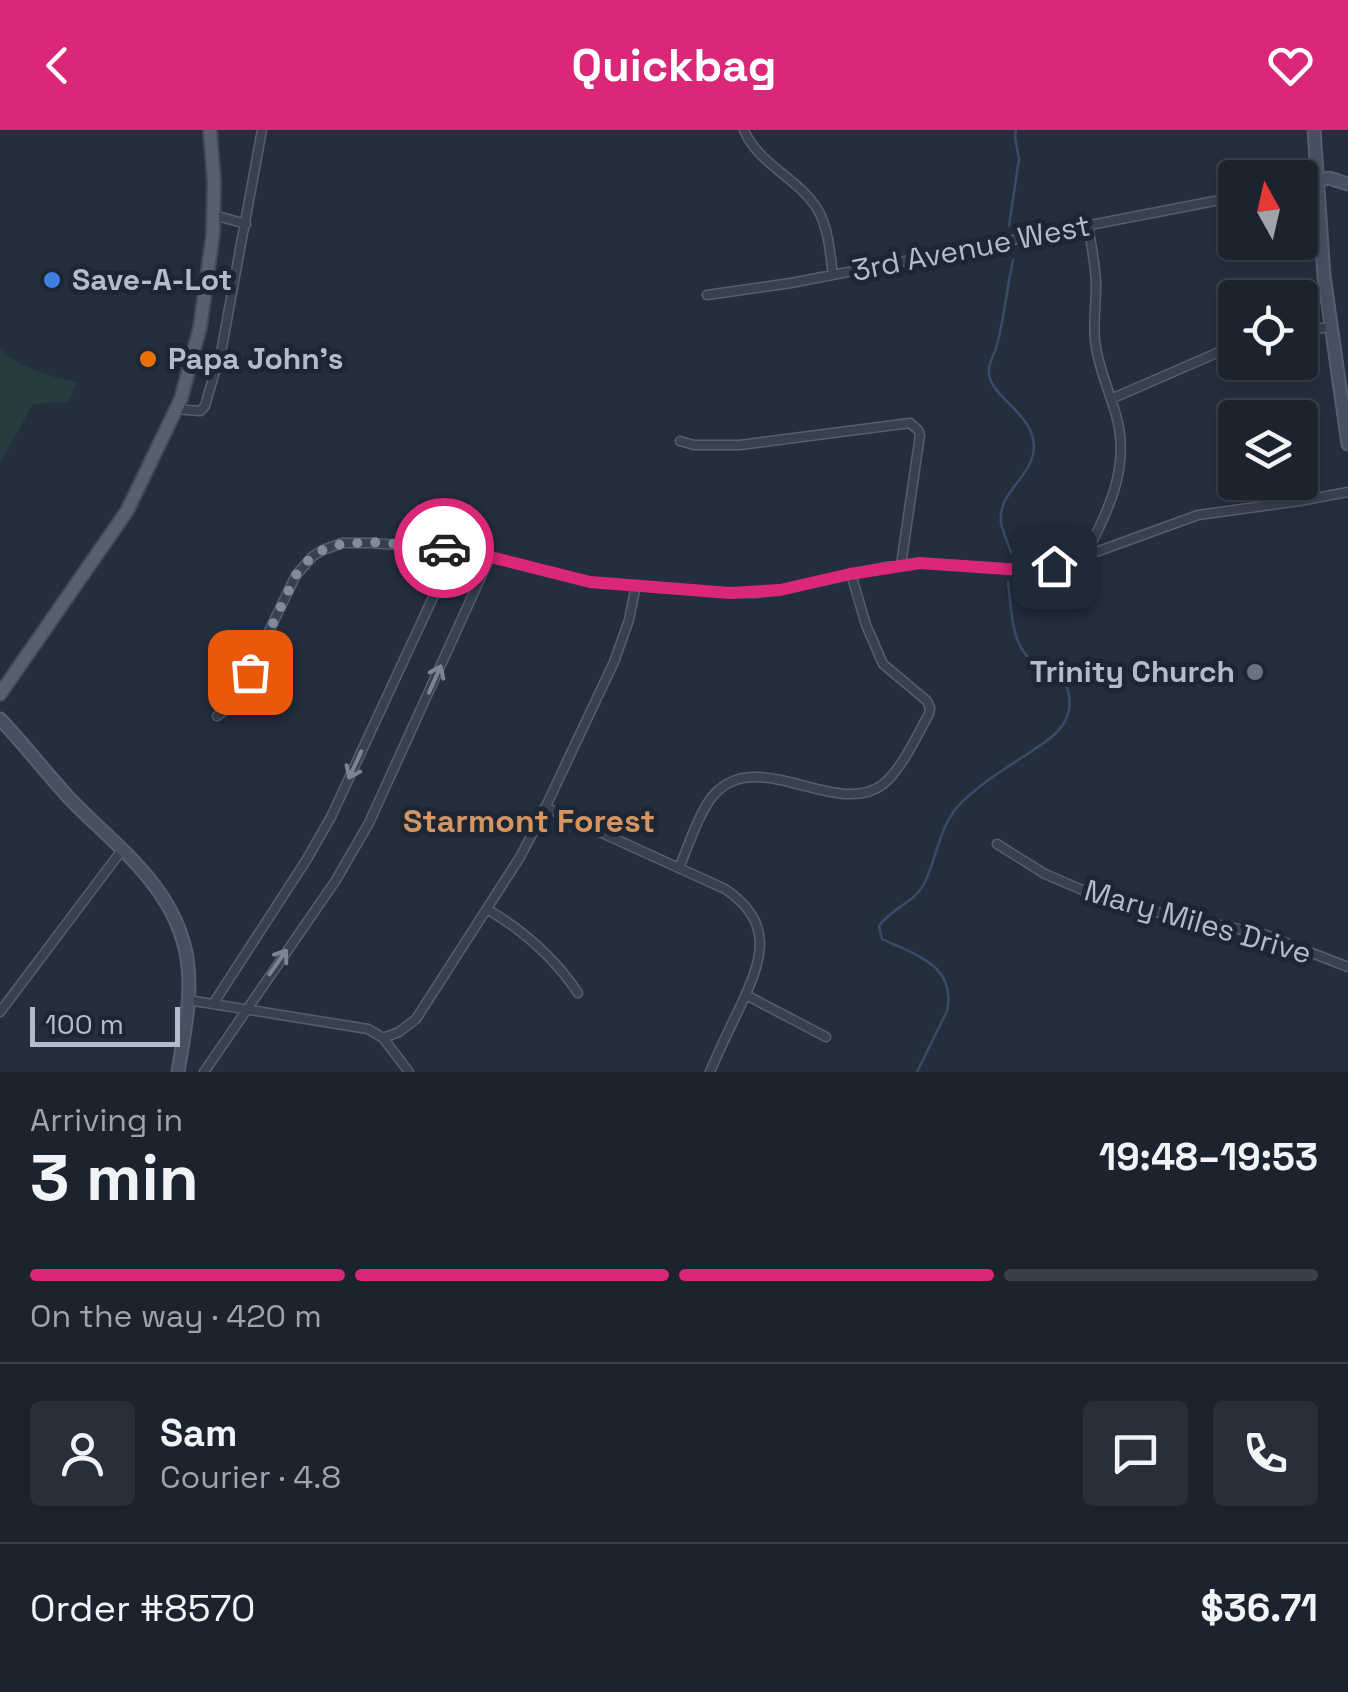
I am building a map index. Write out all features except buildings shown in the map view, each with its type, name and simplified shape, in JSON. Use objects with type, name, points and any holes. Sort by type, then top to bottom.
[{"type":"main road","points":[[0,694],[128,511],[181,399],[200,327],[214,216],[210,130]]},
{"type":"street","points":[[175,409],[200,411],[205,406],[222,346],[262,130]]},
{"type":"street","points":[[744,130],[753,147],[798,187],[820,214],[833,274]]},
{"type":"street","points":[[1314,130],[1316,160]]},
{"type":"street","points":[[1318,181],[1338,179],[1348,184]]},
{"type":"street","points":[[1318,199],[1330,327],[1348,444]]},
{"type":"street","name":"3rd Avenue West","points":[[708,296],[1218,201]]},
{"type":"street","points":[[214,216],[246,224]]},
{"type":"street","points":[[1085,556],[1108,512],[1119,473],[1120,436],[1098,360],[1096,274],[1088,224]]},
{"type":"street","points":[[1318,329],[1330,327]]},
{"type":"street","points":[[1111,399],[1218,353]]},
{"type":"street","points":[[680,441],[694,445],[740,445],[910,423],[920,435],[901,565]]},
{"type":"street","points":[[217,716],[234,704],[296,575],[312,556],[342,544],[371,542],[455,550],[590,582],[755,593],[920,563],[1021,570],[1054,566],[1198,515],[1348,492]]},
{"type":"street","points":[[213,1004],[331,818],[455,550]]},
{"type":"street","points":[[204,1072],[336,880],[369,823],[490,557]]},
{"type":"street","points":[[679,868],[708,803],[721,788],[742,779],[767,778],[842,793],[878,788],[894,774],[930,714],[927,701],[883,664],[850,574]]},
{"type":"street","points":[[383,1038],[416,1019],[520,857],[614,662],[636,585]]},
{"type":"street","points":[[0,719],[69,798],[153,882],[173,912],[187,957],[188,1000],[178,1072]]},
{"type":"street","points":[[545,808],[725,889],[752,915],[760,938],[757,970],[710,1072]]},
{"type":"street","name":"Mary Miles Drive","points":[[996,844],[1045,874],[1100,898],[1263,934],[1348,967]]},
{"type":"street","points":[[0,1012],[122,850]]},
{"type":"street","points":[[487,908],[538,945],[578,993]]},
{"type":"street","points":[[746,995],[826,1037]]},
{"type":"street","points":[[188,1000],[368,1029],[383,1038],[409,1072]]},
{"type":"green space","points":[[0,349],[36,371],[77,382],[69,402],[33,404],[0,463]]},
{"type":"waterway","points":[[1009,226],[1019,159],[1016,130]]},
{"type":"waterway","points":[[1011,553],[1001,512],[1028,467],[1034,446],[1027,425],[992,383],[989,371],[1013,260]]},
{"type":"waterway","points":[[917,1072],[947,1011],[946,983],[931,964],[882,939],[879,926],[924,884],[955,810],[985,782],[1054,735],[1069,711],[1065,683],[1028,657],[1017,639],[1008,582]]},
{"type":"way so far","points":[[250,672],[296,575],[312,556],[334,545],[371,542],[444,548]]},
{"type":"place","name":"Save-A-Lot","points":[[52,280]]},
{"type":"place","name":"Papa John's","points":[[148,359]]},
{"type":"place","name":"Trinity Church","points":[[1255,672]]},
{"type":"district","name":"Starmont Forest","points":[[529,821]]},
{"type":"route","points":[[444,548],[590,582],[730,593],[780,590],[920,563],[1021,570],[1054,566]]}]
